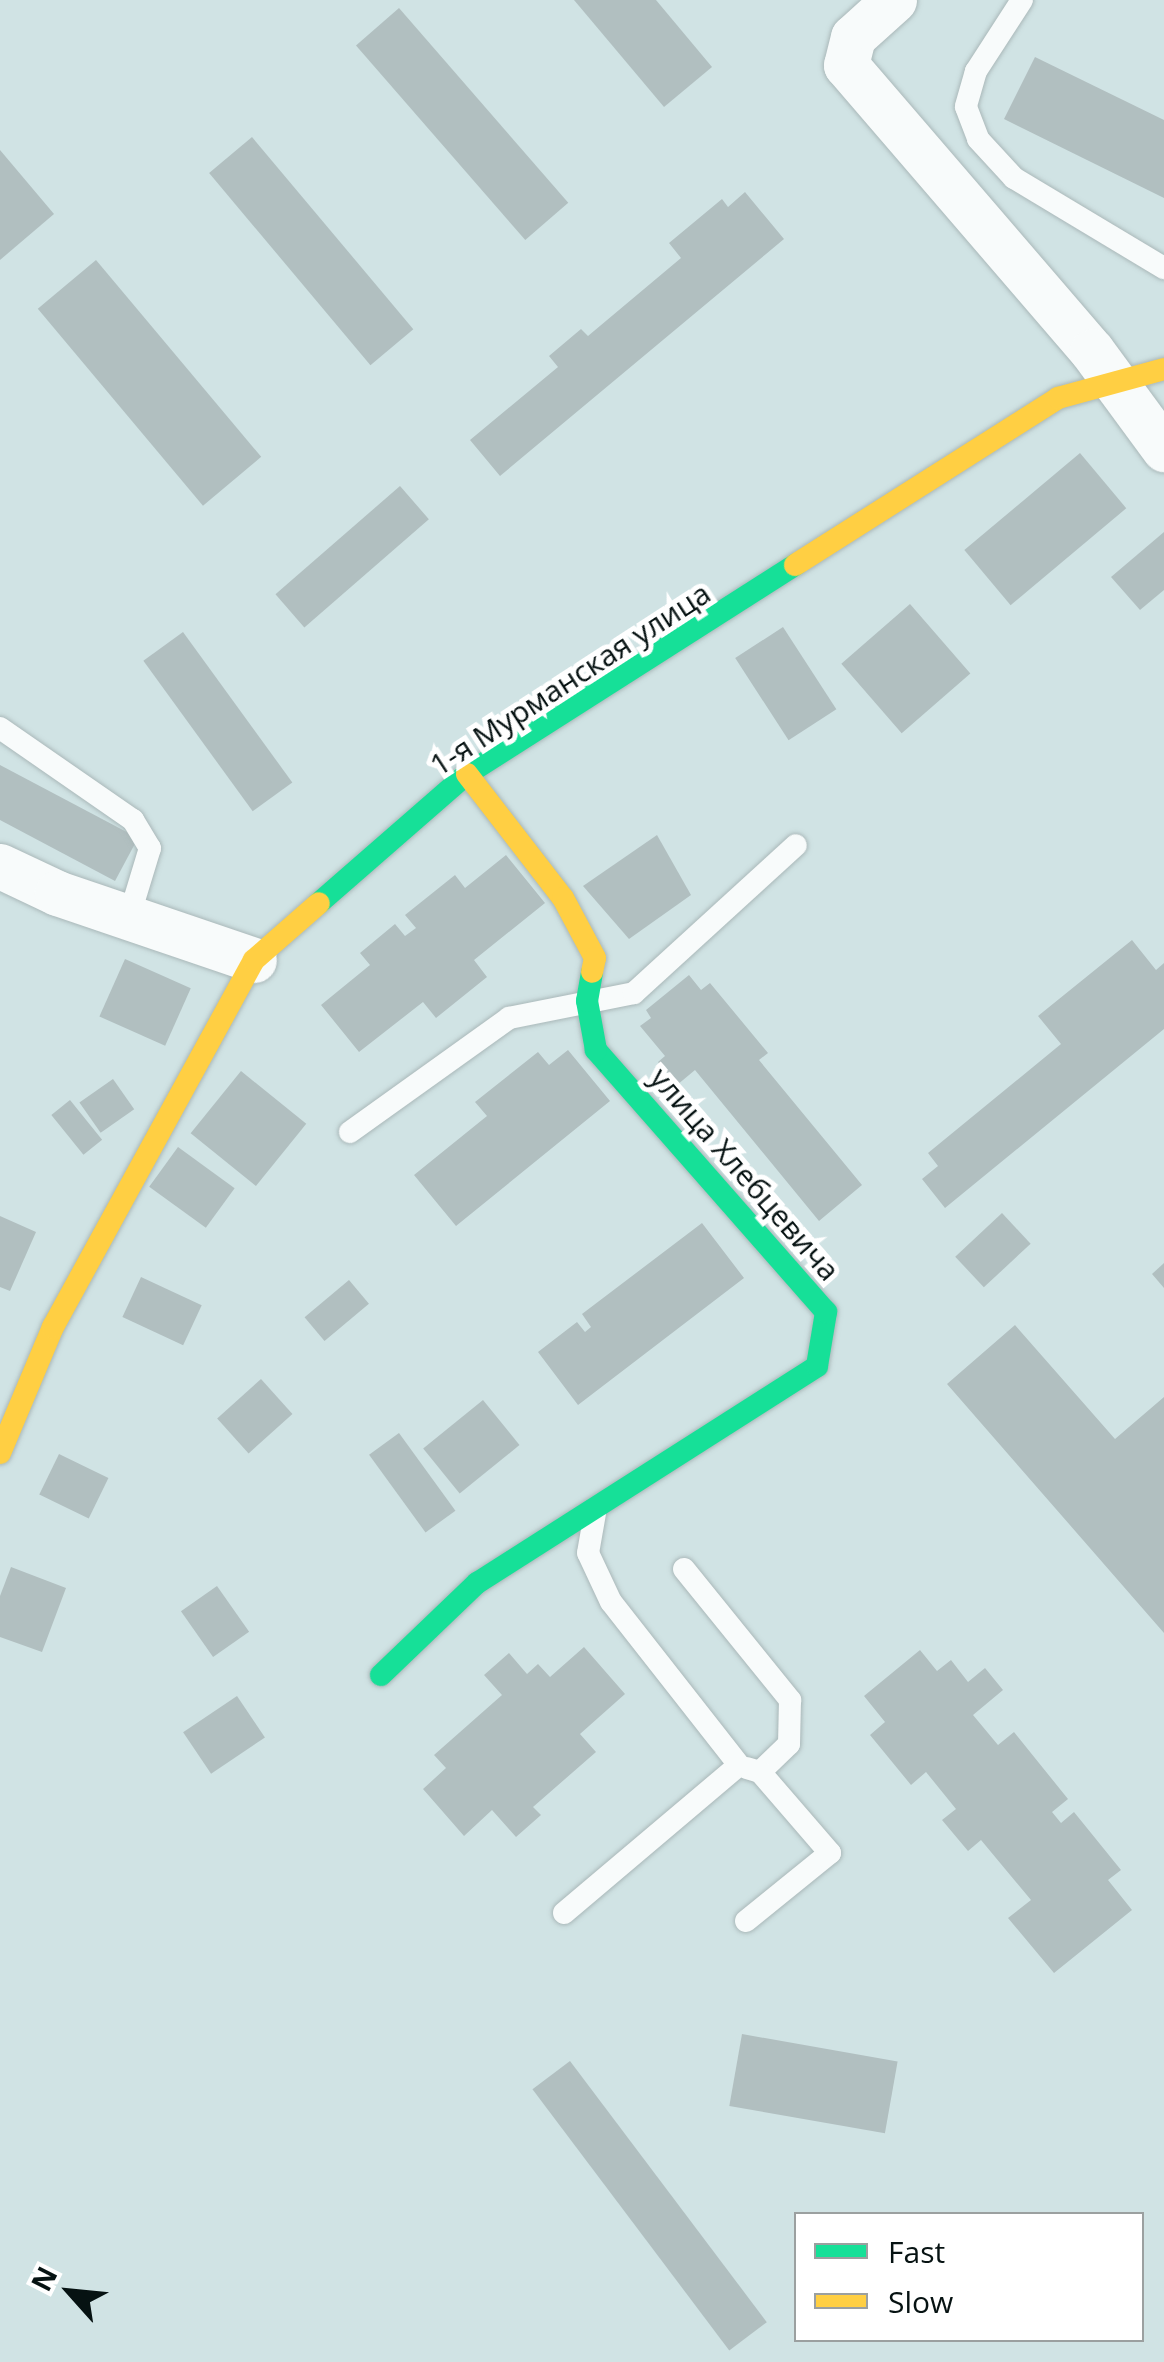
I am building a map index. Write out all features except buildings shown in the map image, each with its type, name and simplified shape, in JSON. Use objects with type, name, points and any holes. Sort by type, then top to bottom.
[{"type":"street","points":[[894,0],[852,37],[846,65],[1092,351],[1109,380],[1164,449]]},
{"type":"street","name":"1-я Мурманская улица","points":[[0,1453],[53,1327],[254,960],[468,774],[907,500],[1058,398],[1109,380],[1164,370]]},
{"type":"street","name":"улица Хлебцевича","points":[[381,1675],[476,1583],[597,1501],[817,1366],[826,1312],[596,1050],[587,1001],[595,958],[563,898],[468,774]]},
{"type":"street","points":[[0,866],[128,917],[254,960]]},
{"type":"lane","points":[[1022,0],[976,72],[966,107],[978,139],[1014,178],[1164,268]]},
{"type":"lane","points":[[0,728],[133,820],[150,848],[128,917]]},
{"type":"lane","points":[[350,1132],[509,1018],[634,993],[796,845]]},
{"type":"lane","points":[[597,1501],[588,1554],[611,1602],[749,1769],[830,1853],[746,1921]]},
{"type":"lane","points":[[564,1913],[749,1769],[789,1744],[790,1700],[684,1570]]},
{"type":"traffic: fast","points":[[319,903],[467,774],[795,565]]},
{"type":"traffic: fast","points":[[381,1675],[477,1583],[817,1366],[826,1312],[596,1050],[587,1001],[592,972]]},
{"type":"traffic: slow","points":[[795,565],[1058,398],[1164,369]]},
{"type":"traffic: slow","points":[[467,774],[563,898],[595,958],[592,972]]},
{"type":"traffic: slow","points":[[0,1453],[53,1327],[254,960],[319,903]]}]
